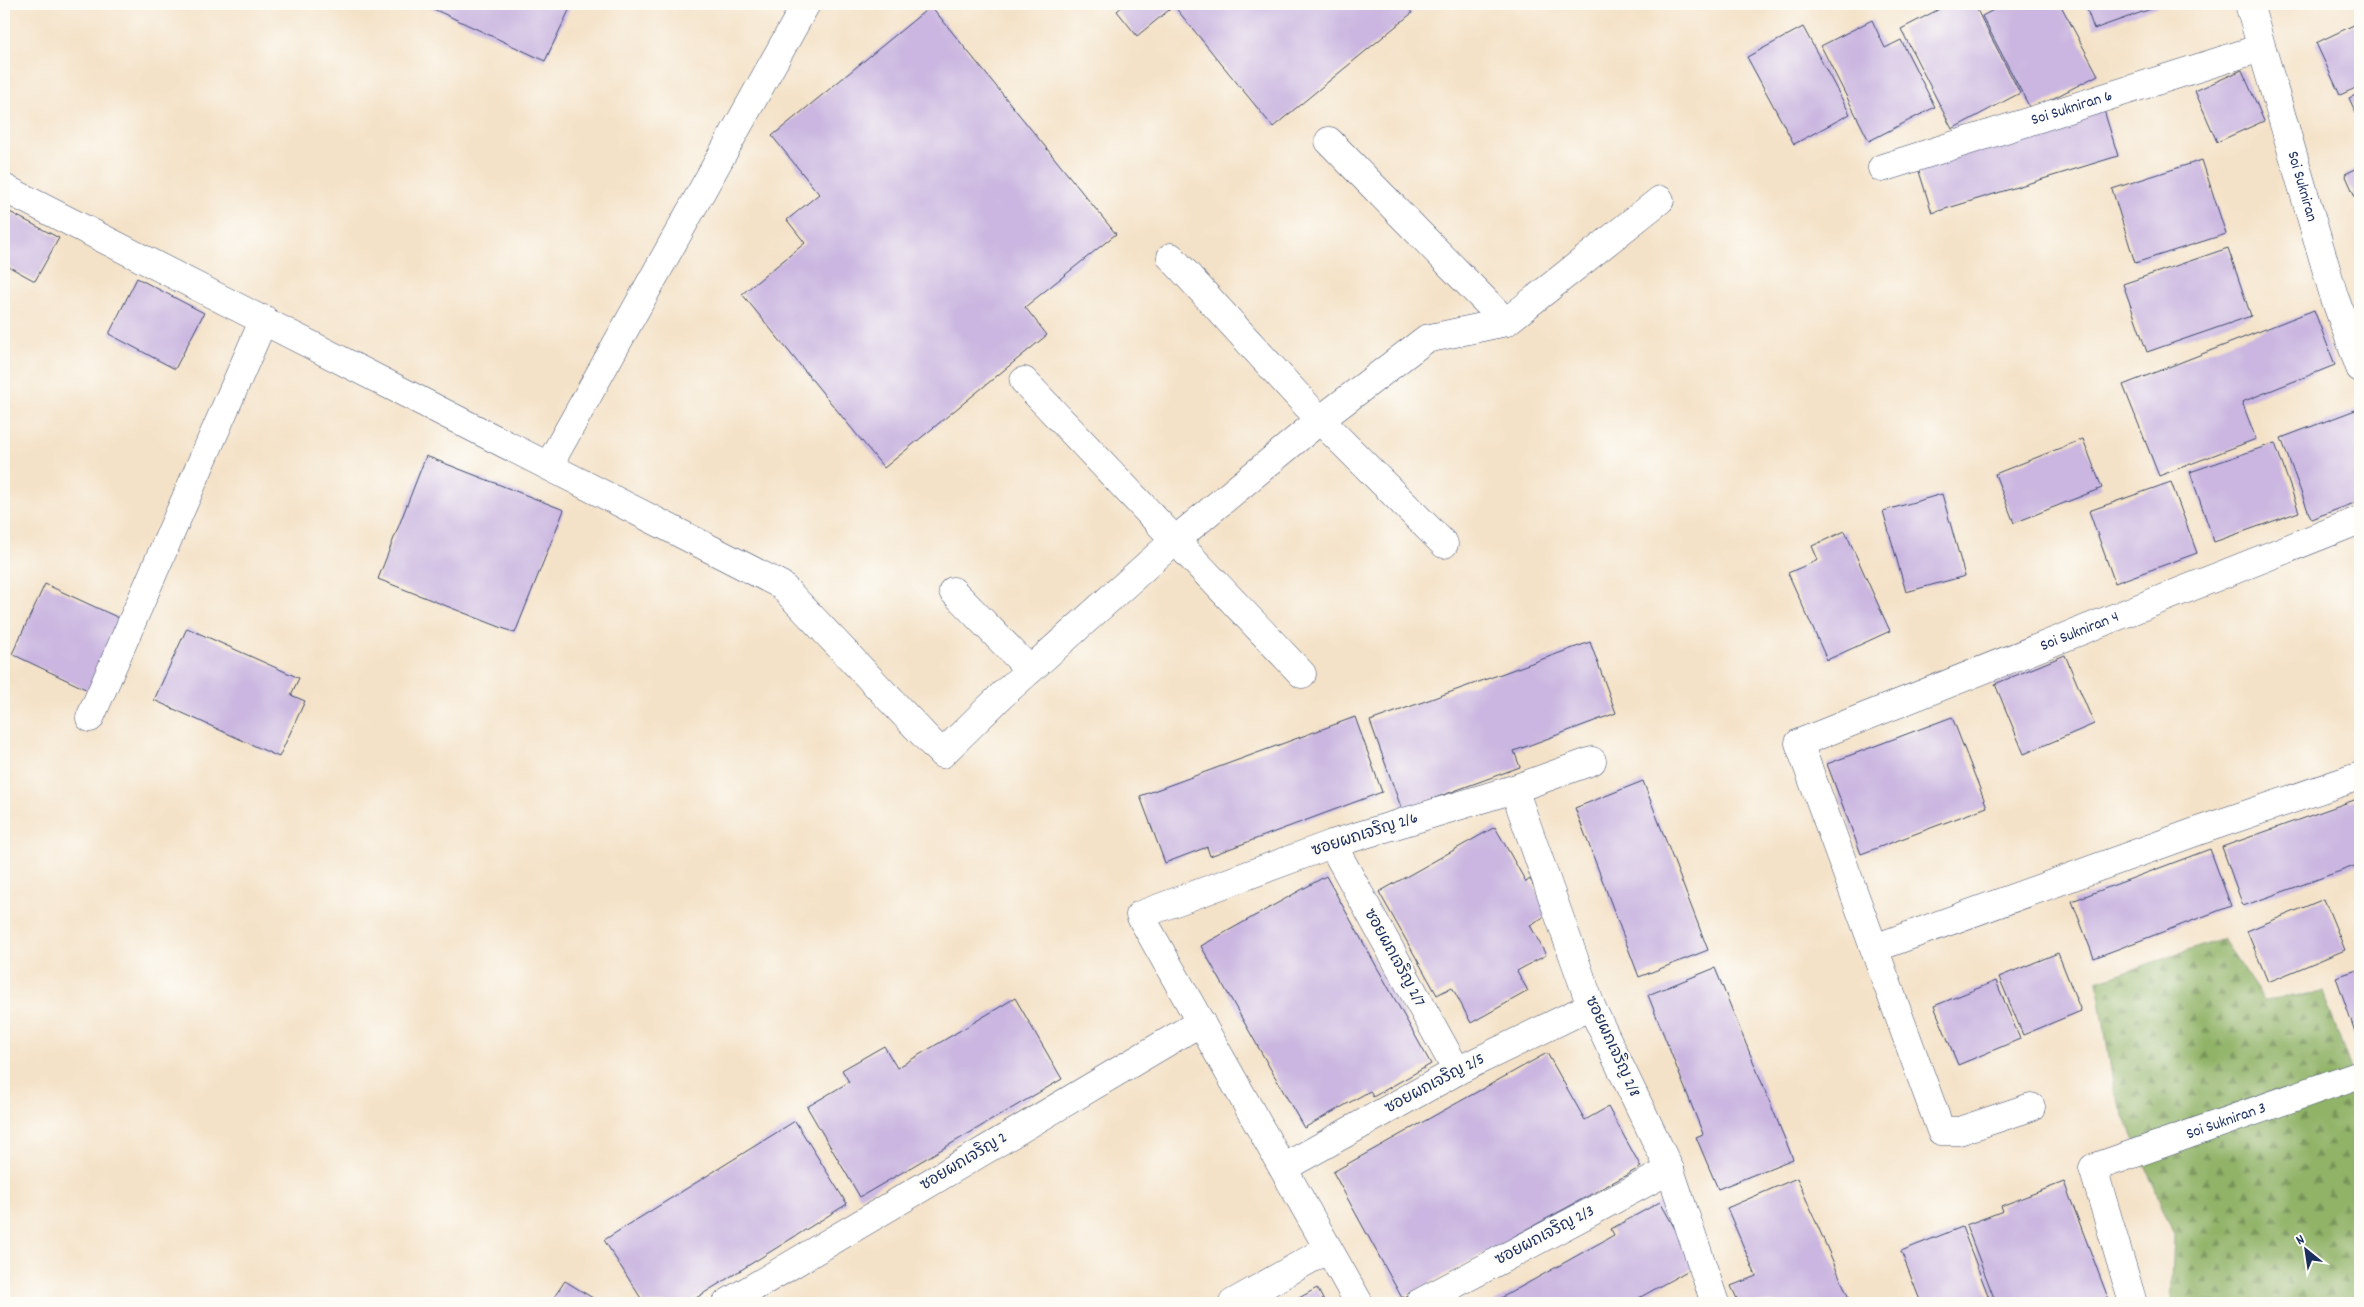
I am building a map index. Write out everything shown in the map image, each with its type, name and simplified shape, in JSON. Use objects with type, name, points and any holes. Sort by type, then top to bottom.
[{"type":"street","points":[[549,465],[806,4]]},
{"type":"street","name":"Soi Sukniran","points":[[2248,4],[2334,296],[2360,368]]},
{"type":"street","name":"Soi Sukniran 6","points":[[1882,168],[2261,48]]},
{"type":"street","points":[[1328,141],[1506,322]]},
{"type":"street","points":[[4,188],[264,319],[780,585],[942,754],[1030,670],[1174,541],[1320,420],[1426,338],[1506,322],[1660,200]]},
{"type":"street","points":[[1171,258],[1320,420],[1444,544]]},
{"type":"street","points":[[90,718],[264,319]]},
{"type":"street","points":[[1024,381],[1302,674]]},
{"type":"street","name":"Soi Sukniran 4","points":[[1875,948],[1799,743],[2360,520]]},
{"type":"street","points":[[952,591],[1030,670]]},
{"type":"street","name":"ซอยผถเจริญ 2/6","points":[[1201,1022],[1140,915],[1332,844],[1514,789],[1592,761]]},
{"type":"street","points":[[2031,1107],[1959,1131],[1950,1133],[1942,1131],[1875,948],[2198,831],[2360,776]]},
{"type":"street","name":"ซอยผถเจริญ 2/8","points":[[1514,789],[1591,1006],[1670,1170],[1715,1303]]},
{"type":"street","name":"ซอยผถเจริญ 2/7","points":[[1332,844],[1457,1071]]},
{"type":"street","name":"ซอยผถเจริญ 2/5","points":[[1283,1168],[1457,1071],[1591,1006]]},
{"type":"street","points":[[1201,1022],[1359,1303]]},
{"type":"street","name":"ซอยผถเจริญ 2","points":[[727,1303],[1201,1022]]},
{"type":"street","name":"Soi Sukniran 3","points":[[2133,1303],[2093,1168],[2360,1074]]},
{"type":"street","name":"ซอยผถเจริญ 2/3","points":[[1419,1303],[1670,1170]]},
{"type":"street","points":[[1233,1303],[1328,1249]]},
{"type":"green space","points":[[2223,939],[2264,1000],[2323,992],[2360,1094],[2360,1303],[2171,1303],[2174,1236],[2114,1089],[2097,981]]},
{"type":"building","points":[[423,4],[572,4],[545,61]]},
{"type":"building","points":[[1125,4],[1405,4],[1412,13],[1273,127],[1174,6],[1137,36],[1117,11]]},
{"type":"building","points":[[1949,4],[1974,4],[2020,93],[1952,129],[1901,29]]},
{"type":"building","points":[[2005,4],[2060,4],[2098,75],[2031,110],[1982,16]]},
{"type":"building","points":[[2085,4],[2165,4],[2094,29]]},
{"type":"building","points":[[931,6],[1116,234],[1025,307],[1047,335],[884,468],[742,294],[805,243],[787,220],[819,194],[772,136]]},
{"type":"building","points":[[1872,20],[1885,48],[1901,40],[1935,107],[1869,141],[1821,46]]},
{"type":"building","points":[[2360,22],[2360,86],[2340,95],[2316,43]]},
{"type":"building","points":[[1803,27],[1850,114],[1794,144],[1747,57]]},
{"type":"building","points":[[2242,70],[2264,121],[2217,142],[2195,91]]},
{"type":"building","points":[[2360,93],[2360,122],[2349,98]]},
{"type":"building","points":[[2103,107],[2118,156],[1932,213],[1917,165]]},
{"type":"building","points":[[2202,160],[2226,234],[2135,263],[2112,189]]},
{"type":"building","points":[[2360,167],[2360,208],[2345,174]]},
{"type":"building","points":[[4,209],[59,238],[35,281],[4,264]]},
{"type":"building","points":[[2228,248],[2251,316],[2147,352],[2123,284]]},
{"type":"building","points":[[137,278],[204,313],[175,369],[109,334]]},
{"type":"building","points":[[2314,310],[2335,365],[2242,402],[2256,439],[2159,476],[2123,385]]},
{"type":"building","points":[[2358,409],[2360,414],[2360,501],[2311,519],[2281,438]]},
{"type":"building","points":[[2083,439],[2102,488],[2014,523],[1995,474]]},
{"type":"building","points":[[2275,443],[2299,512],[2214,542],[2190,472]]},
{"type":"building","points":[[426,456],[564,510],[515,633],[378,579]]},
{"type":"building","points":[[2171,482],[2197,553],[2115,583],[2089,511]]},
{"type":"building","points":[[1942,494],[1965,576],[1906,592],[1883,511]]},
{"type":"building","points":[[1845,531],[1890,631],[1827,660],[1788,573],[1818,560],[1812,546]]},
{"type":"building","points":[[45,584],[130,623],[96,694],[12,654]]},
{"type":"building","points":[[187,628],[299,678],[291,695],[305,701],[279,757],[154,700]]},
{"type":"building","points":[[1590,642],[1616,713],[1514,751],[1520,767],[1402,810],[1370,721]]},
{"type":"building","points":[[2065,655],[2094,724],[2024,754],[1995,684]]},
{"type":"building","points":[[1355,717],[1382,792],[1210,856],[1207,847],[1165,863],[1140,796]]},
{"type":"building","points":[[1952,717],[1987,807],[1861,854],[1827,764]]},
{"type":"building","points":[[1643,781],[1708,950],[1639,977],[1575,808]]},
{"type":"building","points":[[2360,798],[2360,864],[2243,906],[2222,847]]},
{"type":"building","points":[[1495,827],[1526,882],[1530,879],[1549,914],[1530,925],[1546,955],[1517,971],[1528,991],[1471,1023],[1452,987],[1437,995],[1379,892]]},
{"type":"building","points":[[2210,849],[2231,906],[2094,958],[2072,901]]},
{"type":"building","points":[[1326,876],[1431,1064],[1373,1097],[1370,1091],[1304,1128],[1201,946]]},
{"type":"building","points":[[2324,899],[2345,950],[2268,982],[2247,931]]},
{"type":"building","points":[[2058,953],[2081,1011],[2023,1035],[1999,977]]},
{"type":"building","points":[[1715,968],[1793,1159],[1718,1189],[1696,1137],[1703,1134],[1648,995]]},
{"type":"building","points":[[2360,969],[2360,1046],[2336,977]]},
{"type":"building","points":[[1996,981],[2020,1039],[1958,1065],[1934,1006]]},
{"type":"building","points":[[1015,998],[1062,1079],[860,1197],[807,1107],[849,1082],[842,1070],[884,1046],[897,1068]]},
{"type":"building","points":[[1547,1053],[1585,1120],[1608,1107],[1641,1167],[1402,1298],[1333,1172]]},
{"type":"building","points":[[795,1121],[847,1204],[688,1303],[644,1303],[604,1240]]},
{"type":"building","points":[[1797,1178],[1851,1303],[1739,1303],[1731,1286],[1756,1276],[1727,1208]]},
{"type":"building","points":[[2064,1182],[2110,1303],[1996,1303],[1966,1225],[2003,1211],[2001,1206]]},
{"type":"building","points":[[1660,1202],[1696,1266],[1630,1303],[1492,1303],[1614,1235],[1611,1229]]},
{"type":"building","points":[[1962,1227],[1991,1303],[1921,1303],[1901,1251]]},
{"type":"building","points":[[565,1281],[601,1303],[550,1303]]},
{"type":"building","points":[[1317,1288],[1325,1303],[1290,1303]]}]
